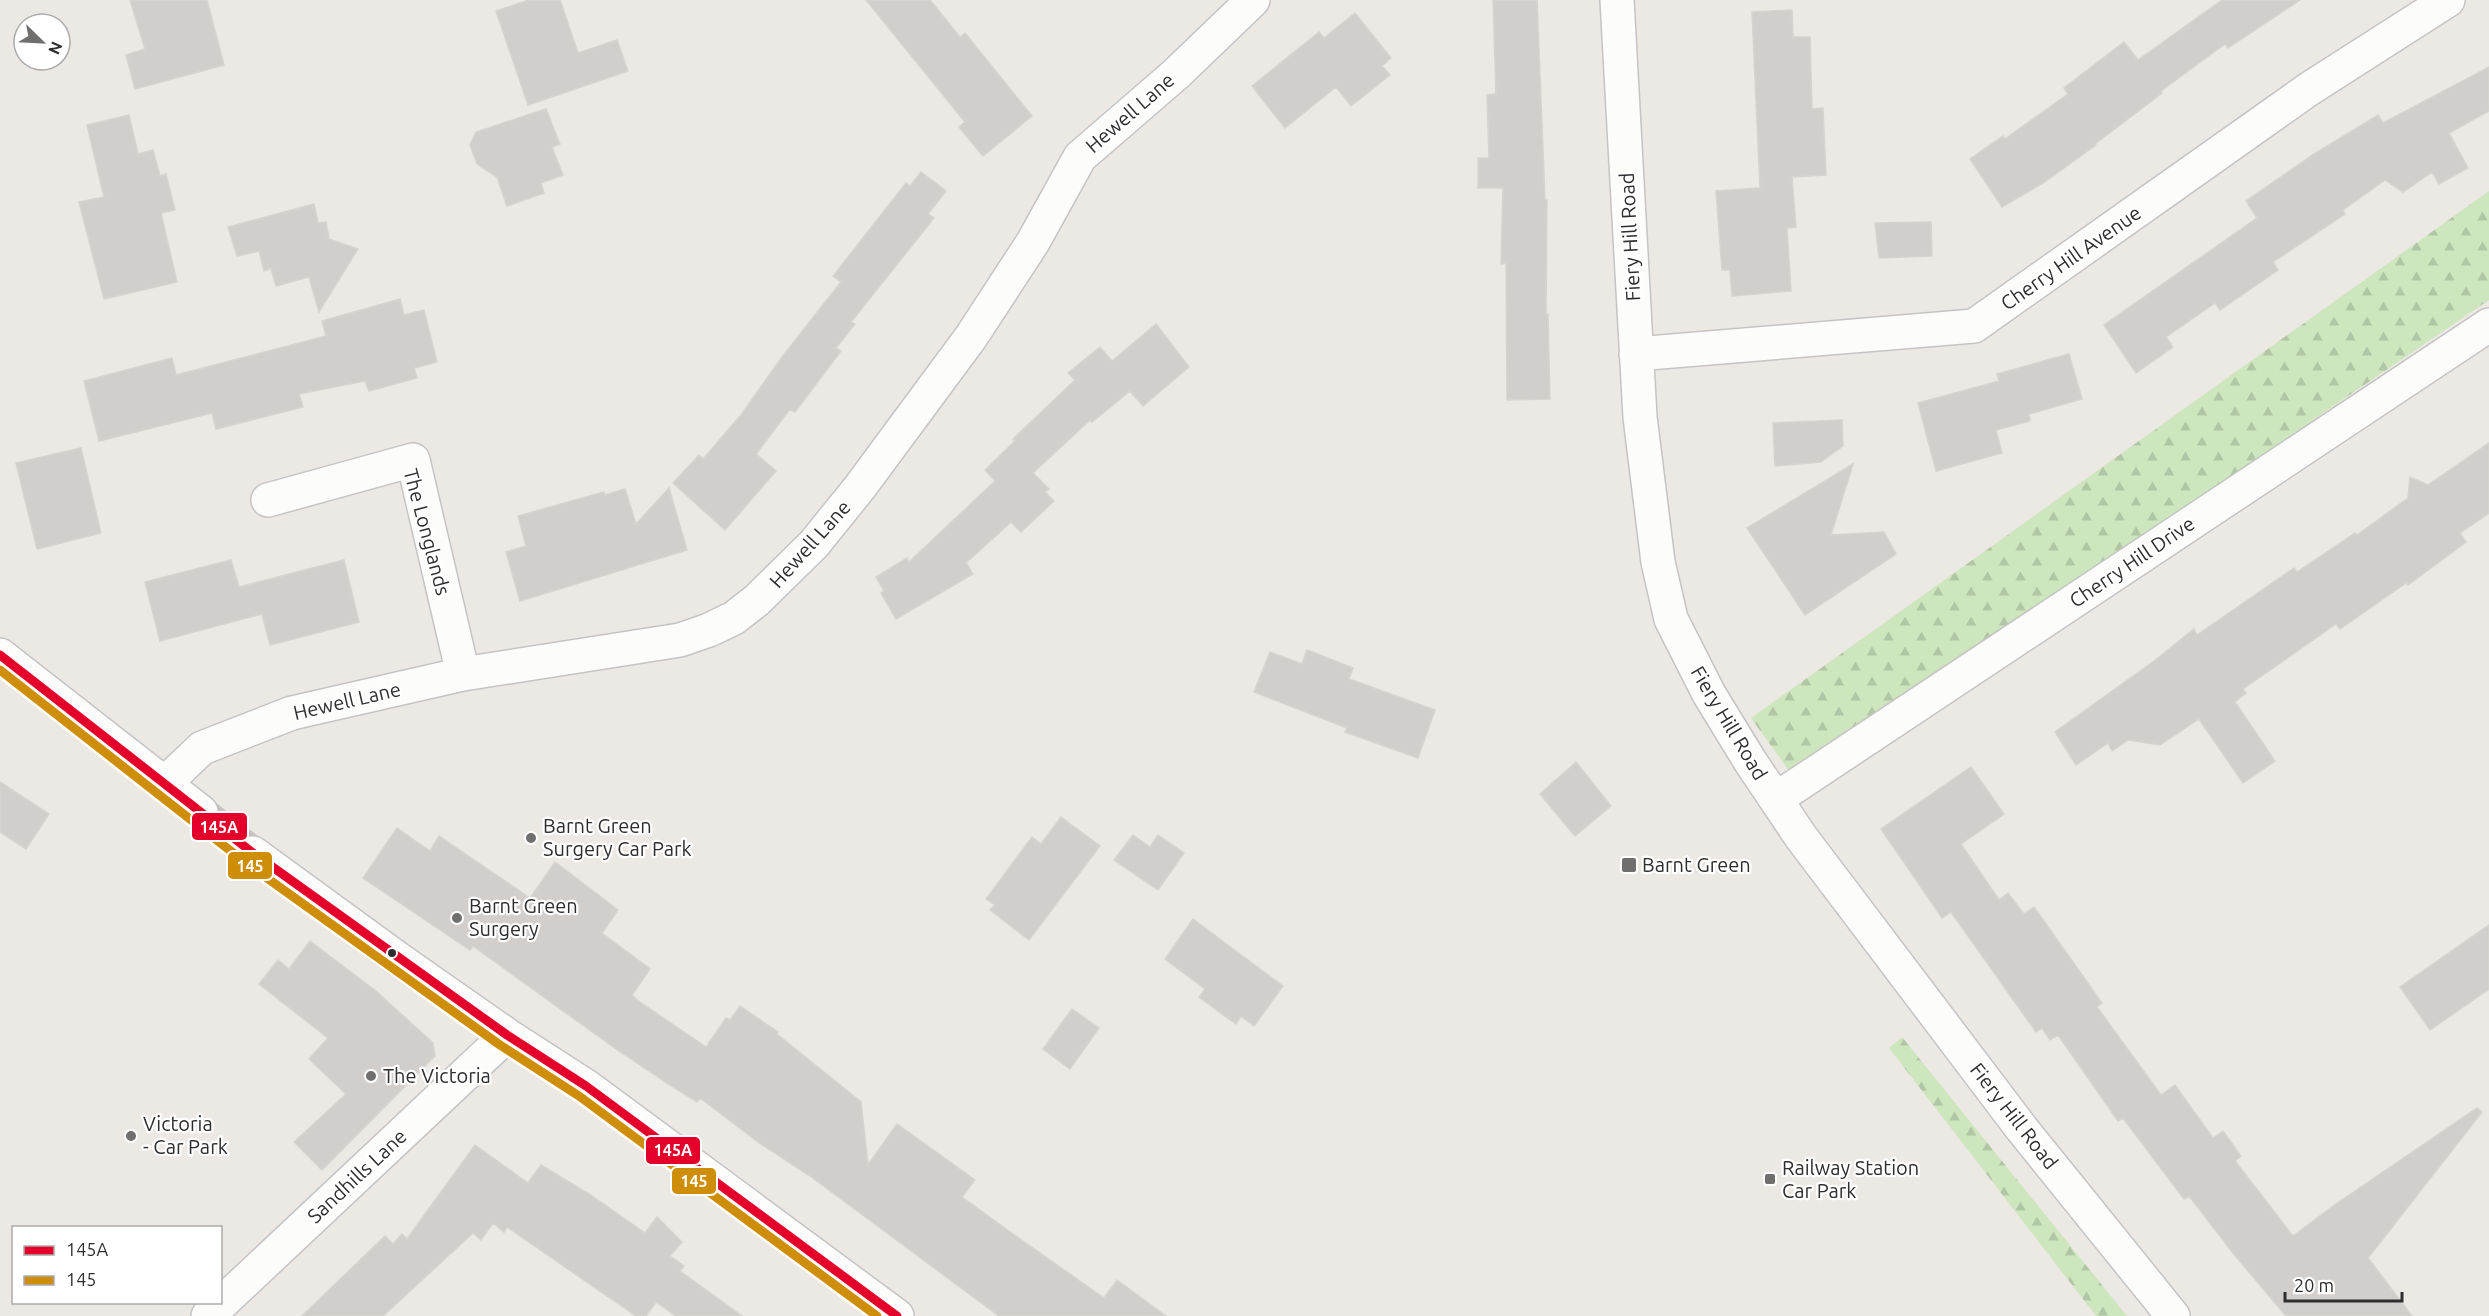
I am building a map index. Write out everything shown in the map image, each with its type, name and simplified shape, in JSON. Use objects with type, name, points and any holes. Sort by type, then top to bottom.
[{"type":"street","name":"Hewell Lane","points":[[165,783],[202,748],[292,713],[463,674],[680,640],[734,618],[758,600],[814,544],[860,487],[971,337],[1033,242],[1080,157],[1176,75],[1253,0]]},
{"type":"street","name":"Fiery Hill Road","points":[[1617,0],[1640,417],[1658,562],[1671,619],[1709,694],[1801,837],[2022,1129],[2173,1316]]},
{"type":"street","name":"Cherry Hill Avenue","points":[[1636,354],[1974,326],[2309,89],[2448,0]]},
{"type":"street","name":"Cherry Hill Drive","points":[[1776,799],[2489,325]]},
{"type":"street","name":"The Longlands","points":[[268,500],[413,460],[463,674]]},
{"type":"street","points":[[0,655],[201,812]]},
{"type":"street","points":[[253,853],[507,1035],[586,1086],[897,1316]]},
{"type":"street","name":"Sandhills Lane","points":[[222,1302],[507,1035]]},
{"type":"street","name":"Sandhills Lane","points":[[207,1316],[220,1304]]},
{"type":"green space","points":[[2489,191],[2489,300],[1792,775],[1751,718]]},
{"type":"green space","points":[[1902,1037],[2127,1316],[2096,1316],[1889,1048]]},
{"type":"building","points":[[130,0],[207,0],[224,65],[135,89],[126,55],[145,49]]},
{"type":"building","points":[[529,0],[560,0],[578,53],[617,40],[628,71],[528,105],[496,11]]},
{"type":"building","points":[[866,0],[930,0],[960,37],[965,33],[1032,116],[983,156],[959,127],[965,122]]},
{"type":"building","points":[[1493,0],[1537,0],[1545,200],[1547,200],[1546,314],[1548,314],[1550,399],[1507,400],[1506,263],[1501,264],[1503,188],[1478,188],[1478,158],[1489,158],[1487,95],[1496,94]]},
{"type":"building","points":[[2222,0],[2300,0],[2228,48],[2225,44],[2161,91],[2162,93],[2096,145],[2043,183],[2002,207],[1970,159],[2003,136],[2005,139],[2068,94],[2064,88],[2124,42],[2138,60]]},
{"type":"building","points":[[1792,10],[1793,37],[1810,37],[1812,109],[1823,108],[1826,175],[1792,177],[1796,227],[1787,228],[1791,291],[1732,296],[1730,270],[1722,270],[1716,191],[1760,188],[1752,12]]},
{"type":"building","points":[[1355,13],[1391,58],[1382,66],[1390,75],[1351,106],[1336,87],[1285,128],[1252,86],[1319,32],[1324,38]]},
{"type":"building","points":[[2489,67],[2489,111],[2449,133],[2468,168],[2439,184],[2432,172],[2403,192],[2385,180],[2343,210],[2345,214],[2273,262],[2278,270],[2220,310],[2215,303],[2166,337],[2173,347],[2136,373],[2104,325],[2257,218],[2246,201],[2314,154],[2378,115],[2383,123]]},
{"type":"building","points":[[546,109],[560,144],[552,147],[563,175],[541,183],[544,193],[507,206],[497,177],[477,164],[470,145],[476,132]]},
{"type":"building","points":[[129,115],[138,154],[153,150],[160,176],[166,174],[175,210],[161,213],[177,282],[104,299],[79,202],[104,197],[87,125]]},
{"type":"building","points":[[921,172],[946,191],[928,214],[934,218],[851,322],[855,324],[836,348],[841,351],[795,412],[790,409],[756,454],[776,471],[725,530],[673,483],[699,455],[703,459],[741,415],[782,357],[841,282],[833,276],[906,183],[910,186]]},
{"type":"building","points":[[314,204],[318,223],[326,222],[329,239],[358,249],[319,312],[309,277],[276,286],[271,268],[264,271],[259,251],[237,256],[228,227]]},
{"type":"building","points":[[1931,222],[1932,256],[1879,258],[1875,223]]},
{"type":"building","points":[[400,299],[404,315],[424,310],[437,362],[414,368],[417,378],[369,391],[365,381],[299,394],[303,407],[216,429],[212,413],[99,441],[84,381],[172,358],[176,375],[326,336],[322,321]]},
{"type":"building","points":[[1156,324],[1189,367],[1143,406],[1130,391],[1092,422],[1090,420],[1033,473],[1049,489],[1045,492],[1054,501],[1021,532],[1011,522],[966,563],[973,574],[896,619],[881,593],[884,591],[876,577],[907,558],[909,562],[995,481],[985,470],[1015,441],[1013,439],[1075,380],[1068,373],[1100,347],[1112,361]]},
{"type":"building","points":[[2069,354],[2082,399],[2029,414],[2030,421],[1996,430],[2002,453],[1936,471],[1918,403],[1999,381],[1997,374]]},
{"type":"building","points":[[1842,420],[1843,446],[1821,462],[1775,466],[1773,423]]},
{"type":"building","points":[[2489,443],[2489,513],[2460,533],[2466,542],[2408,585],[2406,583],[2340,629],[2336,624],[2243,689],[2246,693],[2235,702],[2275,761],[2243,783],[2199,719],[2160,745],[2128,740],[2112,751],[2108,743],[2076,765],[2055,732],[2154,661],[2194,629],[2197,635],[2294,568],[2297,572],[2355,533],[2357,535],[2408,498],[2410,477],[2428,485]]},
{"type":"building","points":[[81,448],[101,533],[37,549],[16,463]]},
{"type":"building","points":[[1853,464],[1831,535],[1884,532],[1896,554],[1805,615],[1747,528]]},
{"type":"building","points":[[669,488],[687,550],[520,601],[506,552],[526,546],[518,516],[604,492],[605,495],[625,489],[636,524]]},
{"type":"building","points":[[231,560],[239,587],[344,560],[359,622],[270,645],[262,614],[160,641],[145,582]]},
{"type":"building","points":[[1307,650],[1353,668],[1349,679],[1435,710],[1418,758],[1345,732],[1347,728],[1254,692],[1270,652],[1302,664]]},
{"type":"building","points":[[1576,762],[1611,806],[1575,836],[1540,794]]},
{"type":"building","points":[[1971,767],[2004,814],[1961,844],[1999,900],[2008,893],[2024,914],[2034,907],[2102,1003],[2097,1007],[2161,1095],[2175,1085],[2213,1138],[2223,1131],[2241,1156],[2235,1161],[2293,1236],[2477,1108],[2482,1112],[2368,1258],[2412,1316],[2286,1316],[2189,1196],[2184,1199],[2123,1118],[2118,1121],[2058,1035],[2050,1040],[2042,1028],[2036,1032],[1951,912],[1942,918],[1881,829]]},
{"type":"building","points":[[0,782],[49,814],[26,849],[0,832]]},
{"type":"building","points":[[1061,817],[1100,846],[1029,940],[990,910],[995,905],[986,899],[1032,837],[1041,844]]},
{"type":"building","points":[[397,828],[430,851],[439,836],[530,898],[555,862],[618,910],[602,933],[650,969],[632,995],[637,1000],[706,1047],[726,1018],[730,1020],[740,1006],[778,1032],[777,1034],[861,1102],[868,1165],[897,1124],[975,1180],[962,1197],[1013,1234],[1104,1298],[1117,1280],[1166,1316],[999,1316],[700,1098],[697,1102],[667,1083],[473,946],[470,950],[363,878]]},
{"type":"building","points":[[1133,835],[1150,847],[1158,835],[1184,853],[1158,890],[1114,860]]},
{"type":"building","points":[[1193,919],[1283,986],[1254,1026],[1241,1016],[1236,1024],[1199,997],[1205,989],[1165,959]]},
{"type":"building","points":[[2489,925],[2489,989],[2430,1030],[2400,987]]},
{"type":"building","name":"The Victoria","points":[[310,941],[376,991],[433,1043],[435,1056],[322,1170],[294,1142],[346,1094],[309,1059],[328,1038],[259,984],[278,960],[289,969]]},
{"type":"building","points":[[1072,1009],[1099,1028],[1070,1069],[1043,1049]]},
{"type":"building","points":[[475,1145],[528,1183],[541,1165],[589,1194],[645,1233],[657,1217],[682,1242],[670,1256],[684,1266],[680,1271],[742,1316],[676,1316],[656,1302],[646,1316],[636,1316],[507,1227],[504,1232],[493,1223],[481,1240],[473,1233],[383,1316],[302,1316],[385,1236],[393,1244],[402,1234],[407,1239]]},
{"type":"tunnel","points":[[201,812],[253,853]]},
{"type":"transit line","name":"145A","points":[[0,655],[253,853],[507,1035],[586,1086],[897,1316]]},
{"type":"transit line","name":"145","points":[[0,670],[246,863],[500,1045],[579,1096],[877,1316]]},
{"type":"place","name":"Barnt Green Surgery Car Park","points":[[531,838]]},
{"type":"place","name":"Barnt Green","points":[[1629,865]]},
{"type":"place","name":"Barnt Green Surgery","points":[[457,918]]},
{"type":"place","name":"The Victoria","points":[[371,1076]]},
{"type":"place","name":"Victoria - Car Park","points":[[131,1136]]},
{"type":"place","name":"Railway Station Car Park","points":[[1770,1179]]}]
